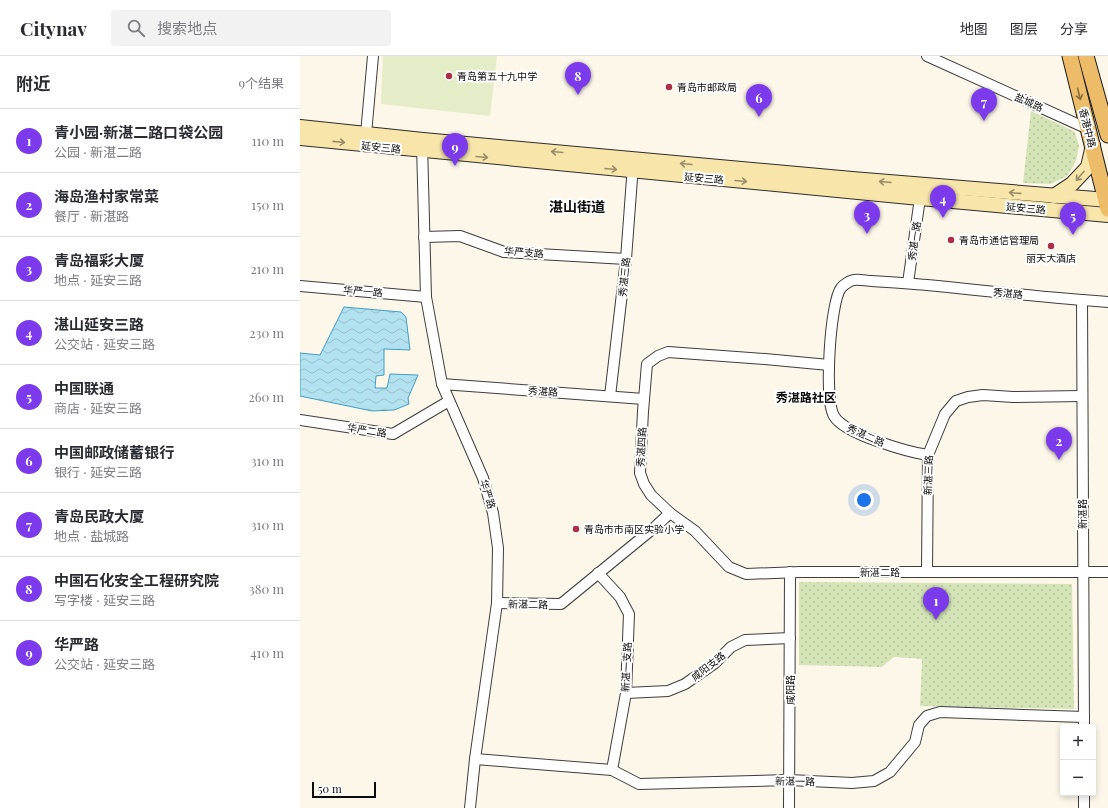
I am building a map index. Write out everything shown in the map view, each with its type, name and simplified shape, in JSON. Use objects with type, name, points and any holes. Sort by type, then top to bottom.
[{"type":"main road","name":"香港中路","points":[[1070,56],[1108,206]]},
{"type":"main road","name":"香港中路","points":[[1086,56],[1108,135]]},
{"type":"main road","name":"延安三路","points":[[300,127],[366,134],[422,146]]},
{"type":"main road","name":"延安三路","points":[[300,138],[422,146],[633,165],[920,198],[1108,206]]},
{"type":"main road","points":[[1054,196],[1072,184],[1088,167],[1092,146]]},
{"type":"main road","name":"延安三路","points":[[633,165],[852,179],[1054,196],[1108,206]]},
{"type":"street","points":[[366,134],[373,56]]},
{"type":"street","name":"盐城路","points":[[927,56],[1088,129]]},
{"type":"street","name":"华严路","points":[[422,146],[426,297],[442,384],[483,478],[493,513],[498,548],[497,603],[475,759],[470,808]]},
{"type":"street","name":"秀湛三路","points":[[610,396],[626,259],[633,165]]},
{"type":"street","name":"秀湛一路","points":[[908,283],[920,198]]},
{"type":"street","name":"华严支路","points":[[424,237],[460,236],[504,252],[626,259]]},
{"type":"street","name":"秀湛路","points":[[829,365],[835,305],[841,288],[854,280],[908,283],[1108,302]]},
{"type":"street","name":"华严一路","points":[[300,286],[426,297]]},
{"type":"street","name":"新湛路","points":[[1082,300],[1084,722]]},
{"type":"street","name":"秀湛四路","points":[[695,531],[670,513],[651,495],[644,484],[640,473],[647,364],[658,356],[668,352],[829,365]]},
{"type":"street","name":"秀湛二路","points":[[829,365],[830,400],[834,417],[858,433],[879,442],[908,451],[928,455]]},
{"type":"street","name":"秀湛路","points":[[442,384],[644,399]]},
{"type":"street","name":"新湛三路","points":[[927,572],[928,455],[945,414],[956,401],[968,397],[983,395],[1013,397],[1082,396]]},
{"type":"street","name":"华严二路","points":[[300,420],[393,434],[449,401]]},
{"type":"street","name":"新湛二路","points":[[497,603],[561,604],[656,527],[670,513]]},
{"type":"street","name":"新湛二路","points":[[695,531],[729,567],[746,574],[790,572],[1108,572]]},
{"type":"street","name":"咸阳路","points":[[789,808],[790,572]]},
{"type":"street","name":"新湛一支路","points":[[598,573],[620,597],[629,614],[626,693],[612,770]]},
{"type":"street","name":"咸阳支路","points":[[626,693],[668,691],[685,684],[715,663],[731,647],[745,640],[790,638]]},
{"type":"street","name":"新湛一路","points":[[475,759],[612,770],[639,784],[789,780],[852,783],[874,781],[890,772],[916,742],[919,725],[927,716],[940,712],[1084,722]]},
{"type":"street","points":[[1084,796],[1084,808]]},
{"type":"green space","name":"青岛第五十九中学","points":[[383,56],[497,56],[490,116],[381,104]]},
{"type":"green space","points":[[1031,111],[1075,132],[1079,146],[1076,161],[1067,176],[1051,184],[1023,183]]},
{"type":"green space","points":[[799,582],[1072,584],[1074,709],[920,706],[922,659],[894,657],[882,667],[799,665]]},
{"type":"water","points":[[344,307],[401,312],[406,317],[410,350],[384,349],[384,375],[376,376],[375,388],[387,388],[390,374],[418,375],[408,398],[409,404],[394,410],[372,411],[300,396],[300,353],[320,355]]},
{"type":"place","name":"青岛第五十九中学","points":[[449,76]]},
{"type":"place","name":"青岛市邮政局","points":[[669,87]]},
{"type":"place","name":"中国石化安全工程研究院","points":[[578,95]]},
{"type":"place","name":"中国邮政储蓄银行","points":[[759,117]]},
{"type":"place","name":"青岛民政大厦","points":[[984,121]]},
{"type":"place","name":"华严路","points":[[455,166]]},
{"type":"place","name":"湛山延安三路","points":[[943,218]]},
{"type":"place","name":"青岛福彩大厦","points":[[867,234]]},
{"type":"place","name":"中国联通","points":[[1073,235]]},
{"type":"place","name":"青岛市通信管理局","points":[[951,240]]},
{"type":"place","name":"丽天大酒店","points":[[1051,246]]},
{"type":"place","name":"海岛渔村家常菜","points":[[1059,460]]},
{"type":"place","name":"青岛市市南区实验小学","points":[[576,529]]},
{"type":"place","name":"青小园·新湛二路口袋公园","points":[[936,620]]},
{"type":"district","name":"湛山街道","points":[[577,207]]},
{"type":"district","name":"秀湛路社区","points":[[806,398]]}]
